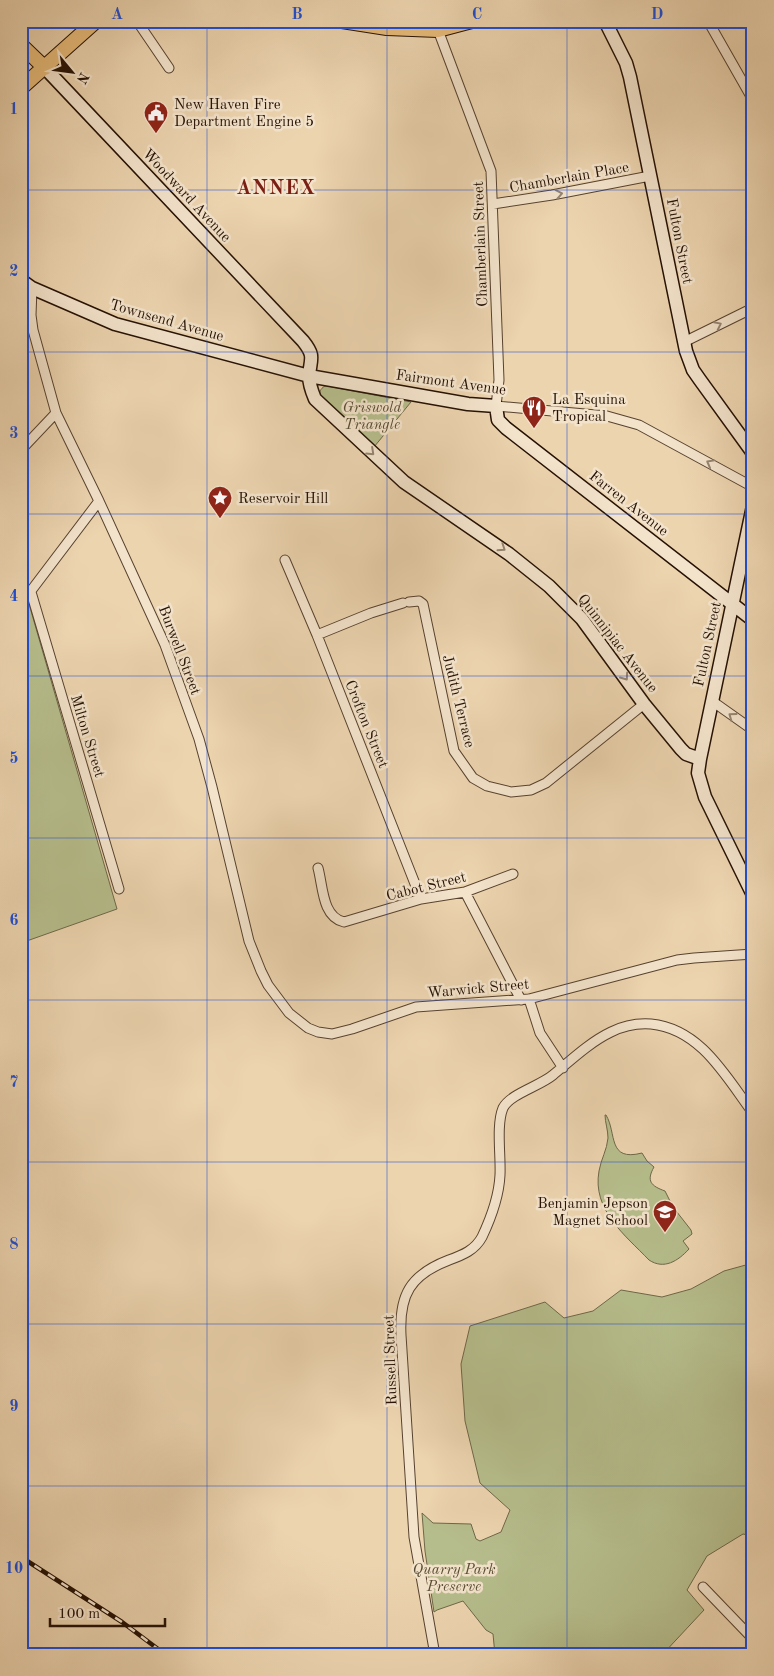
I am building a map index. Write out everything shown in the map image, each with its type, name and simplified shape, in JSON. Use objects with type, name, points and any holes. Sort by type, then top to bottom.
[{"type":"main road","points":[[21,88],[96,21]]},
{"type":"main road","points":[[342,21],[387,28],[438,30],[466,22]]},
{"type":"main road","name":"Fulton Street","points":[[605,21],[626,63],[630,77],[688,359],[696,375],[753,454]]},
{"type":"main road","name":"Woodward Avenue","points":[[21,45],[303,341],[311,354],[312,362],[309,376]]},
{"type":"main road","name":"Townsend Avenue","points":[[21,280],[32,288],[115,324],[309,376]]},
{"type":"main road","name":"Fairmont Avenue","points":[[309,376],[468,404],[496,406]]},
{"type":"main road","name":"Quinnipiac Avenue","points":[[309,376],[311,391],[315,399],[404,482],[509,554],[550,586],[582,619],[644,704],[686,754],[700,759]]},
{"type":"main road","name":"Farren Avenue","points":[[496,406],[498,420],[506,428],[753,620]]},
{"type":"main road","name":"Fulton Street","points":[[700,759],[753,506]]},
{"type":"main road","points":[[700,759],[698,773],[706,797],[753,895]]},
{"type":"street","points":[[137,21],[169,68]]},
{"type":"street","points":[[708,21],[753,100]]},
{"type":"street","name":"Chamberlain Street","points":[[438,30],[491,171],[499,380],[496,406]]},
{"type":"street","name":"Chamberlain Place","points":[[493,204],[650,176]]},
{"type":"street","points":[[21,297],[32,288]]},
{"type":"street","name":"Burwell Street","points":[[32,288],[31,315],[33,330],[56,413],[165,645],[192,718],[212,787],[249,941],[258,964],[281,1004],[298,1022]]},
{"type":"street","points":[[684,342],[753,308]]},
{"type":"street","name":"Fairmont Avenue","points":[[496,406],[607,416],[639,425],[753,487]]},
{"type":"street","points":[[21,450],[56,413]]},
{"type":"street","points":[[21,604],[99,501]]},
{"type":"street","name":"Crofton Street","points":[[285,560],[317,635],[422,899]]},
{"type":"street","name":"Milton Street","points":[[31,592],[119,889]]},
{"type":"street","name":"Judith Terrace","points":[[317,635],[371,612],[419,601],[423,604],[454,751],[473,778],[487,786],[511,792],[530,790],[546,783],[644,704]]},
{"type":"street","points":[[712,701],[753,730]]},
{"type":"street","points":[[744,877],[753,866]]},
{"type":"street","name":"Cabot Street","points":[[318,868],[330,913],[338,921],[344,922],[422,899],[465,892],[514,874]]},
{"type":"street","points":[[465,892],[525,999],[540,1033],[562,1068],[611,1031],[636,1024],[662,1026],[683,1033],[698,1044],[712,1059],[753,1113]]},
{"type":"street","name":"Warwick Street","points":[[298,1022],[318,1032],[332,1034],[352,1030],[416,1007],[525,999],[686,959],[753,954]]},
{"type":"street","name":"Russell Street","points":[[435,1655],[414,1537],[401,1311],[406,1294],[418,1278],[430,1268],[473,1249],[482,1236],[498,1192],[500,1177],[500,1120],[505,1104],[511,1098],[546,1081],[562,1068]]},
{"type":"street","points":[[703,1587],[753,1640]]},
{"type":"green space","name":"Griswold Triangle","points":[[325,386],[411,402],[374,447],[320,398],[320,391]]},
{"type":"green space","points":[[29,604],[117,909],[21,943],[21,614]]},
{"type":"green space","points":[[605,1115],[618,1150],[631,1155],[642,1153],[654,1167],[650,1176],[651,1182],[656,1187],[665,1191],[673,1207],[691,1230],[692,1234],[683,1241],[689,1249],[670,1263],[660,1264],[649,1260],[612,1221],[605,1210],[600,1198],[598,1185],[599,1171],[608,1138]]},
{"type":"green space","name":"Quarry Park Preserve","points":[[753,1263],[753,1536],[743,1534],[707,1556],[687,1590],[704,1610],[662,1655],[495,1655],[493,1634],[486,1630],[463,1601],[434,1612],[425,1551],[422,1513],[433,1523],[471,1524],[476,1539],[480,1541],[501,1532],[510,1510],[480,1483],[465,1421],[461,1364],[470,1326],[545,1302],[564,1318],[593,1311],[621,1290],[662,1297],[691,1289],[724,1271]]},
{"type":"railway","points":[[21,1557],[122,1622],[166,1655]]},
{"type":"place","name":"New Haven Fire Department Engine 5","points":[[156,134]]},
{"type":"place","name":"La Esquina Tropical","points":[[534,429]]},
{"type":"place","name":"Reservoir Hill","points":[[220,519]]},
{"type":"place","name":"Benjamin Jepson Magnet School","points":[[665,1233]]},
{"type":"district","name":"ANNEX","points":[[276,187]]}]
